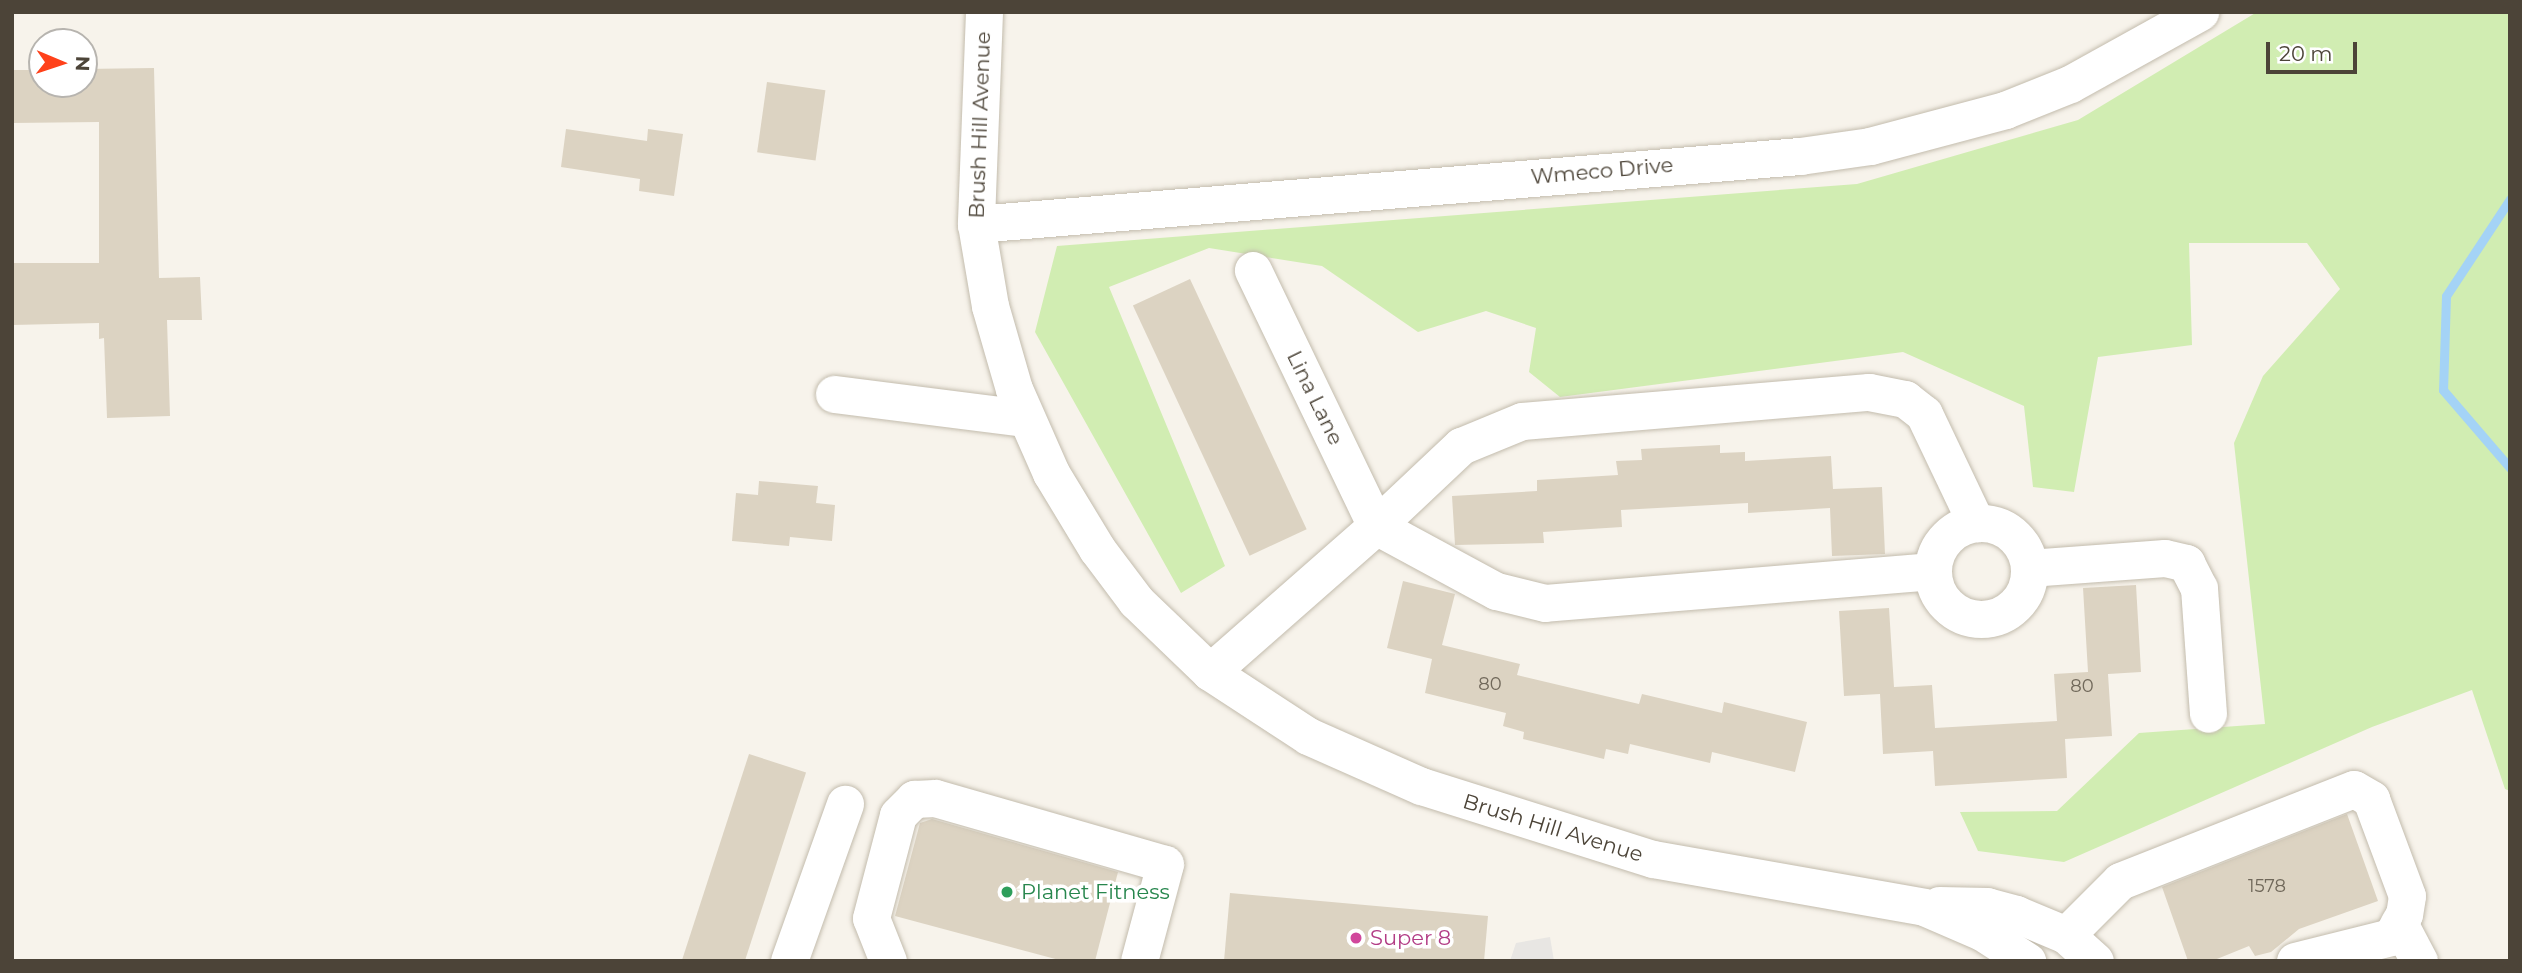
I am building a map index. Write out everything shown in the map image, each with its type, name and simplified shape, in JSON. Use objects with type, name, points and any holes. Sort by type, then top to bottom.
[{"type":"street","name":"Brush Hill Avenue","points":[[984,12],[976,224],[1000,348],[1025,418],[1073,512],[1115,576],[1210,671],[1280,720],[1336,751],[1458,799],[1653,859],[1924,907],[1987,906],[2081,952]]},
{"type":"street","name":"Wmeco Drive","points":[[976,224],[1800,156],[1870,146],[1994,113],[2070,84],[2200,12]]},
{"type":"street","name":"Lina Lane","points":[[1253,270],[1376,526]]},
{"type":"street","points":[[1210,671],[1376,526],[1461,446],[1522,421],[1869,393],[1905,399],[1924,414],[1976,523]]},
{"type":"street","points":[[834,394],[1025,418]]},
{"type":"street","points":[[1976,523],[1991,524],[2013,536],[2029,568],[2016,603],[2005,613],[1979,619],[1951,609],[1941,597],[1933,571],[1935,556],[1949,535],[1976,523]]},
{"type":"street","points":[[1376,526],[1496,591],[1545,603],[1933,571]]},
{"type":"street","points":[[2029,568],[2165,558],[2186,563],[2199,587],[2208,714]]},
{"type":"street","points":[[2081,952],[2119,881],[2354,789],[2371,799],[2407,897],[2399,923],[2391,937],[2295,961]]},
{"type":"street","points":[[891,960],[872,918],[898,815],[914,800],[935,798],[1165,864],[1139,961]]},
{"type":"street","points":[[789,961],[845,804]]},
{"type":"street","name":"Brush Hill Avenue","points":[[1924,907],[1982,932],[2027,961]]},
{"type":"street","points":[[2399,923],[2419,961]]},
{"type":"green space","points":[[2257,12],[2510,12],[2510,791],[2505,789],[2472,690],[2372,727],[2064,862],[1978,851],[1960,812],[2057,811],[2139,733],[2265,724],[2234,443],[2263,376],[2340,289],[2307,243],[2189,243],[2192,345],[2098,357],[2074,492],[2033,487],[2024,406],[1903,352],[1560,397],[1529,372],[1536,328],[1486,311],[1418,332],[1322,266],[1209,248],[1109,287],[1225,566],[1181,593],[1035,332],[1057,246],[1857,184],[2078,120]]},
{"type":"shaded area","points":[[1550,937],[1554,961],[1510,961],[1516,943]]},
{"type":"building","points":[[154,68],[159,278],[200,277],[202,320],[167,320],[170,416],[107,418],[104,338],[99,339],[99,323],[12,325],[12,263],[99,263],[99,122],[12,123],[12,70],[28,70],[28,98],[98,98],[98,69]]},
{"type":"building","points":[[767,82],[825,90],[816,161],[757,152]]},
{"type":"building","points":[[566,129],[647,141],[648,129],[683,134],[674,196],[639,191],[640,179],[561,167]]},
{"type":"building","points":[[1190,279],[1307,529],[1250,556],[1133,306]]},
{"type":"building","points":[[1720,445],[1720,453],[1745,452],[1745,461],[1831,456],[1833,489],[1882,487],[1885,554],[1832,556],[1830,508],[1748,513],[1748,503],[1621,510],[1622,527],[1543,532],[1544,543],[1455,545],[1452,496],[1537,491],[1537,480],[1618,475],[1616,461],[1642,460],[1641,449]]},
{"type":"building","points":[[759,481],[818,486],[816,503],[835,505],[832,541],[790,537],[789,546],[732,541],[736,493],[758,495]]},
{"type":"building","points":[[1403,581],[1455,594],[1442,645],[1520,664],[1517,675],[1639,704],[1642,694],[1722,713],[1724,702],[1807,722],[1795,772],[1712,752],[1710,763],[1630,744],[1628,754],[1606,749],[1604,759],[1523,739],[1524,732],[1503,726],[1506,713],[1425,693],[1432,659],[1387,648]]},
{"type":"building","points":[[2136,585],[2141,672],[2108,674],[2112,736],[2065,739],[2067,778],[1935,786],[1933,751],[1883,754],[1880,694],[1844,696],[1839,611],[1889,608],[1894,687],[1932,685],[1935,728],[2057,721],[2054,674],[2088,672],[2083,588]]},
{"type":"building","points":[[749,754],[806,773],[745,961],[682,961]]},
{"type":"building","points":[[2347,814],[2378,901],[2299,929],[2271,952],[2255,956],[2249,946],[2212,961],[2188,961],[2162,887]]},
{"type":"building","points":[[932,819],[1118,872],[1095,961],[1063,961],[895,916],[920,823]]},
{"type":"building","name":"Super 8","points":[[1230,893],[1488,916],[1484,961],[1224,961]]},
{"type":"waterway","points":[[2510,199],[2446,296],[2443,390],[2510,468]]},
{"type":"place","name":"Planet Fitness","points":[[1007,892]]},
{"type":"place","name":"Super 8","points":[[1356,938]]}]
